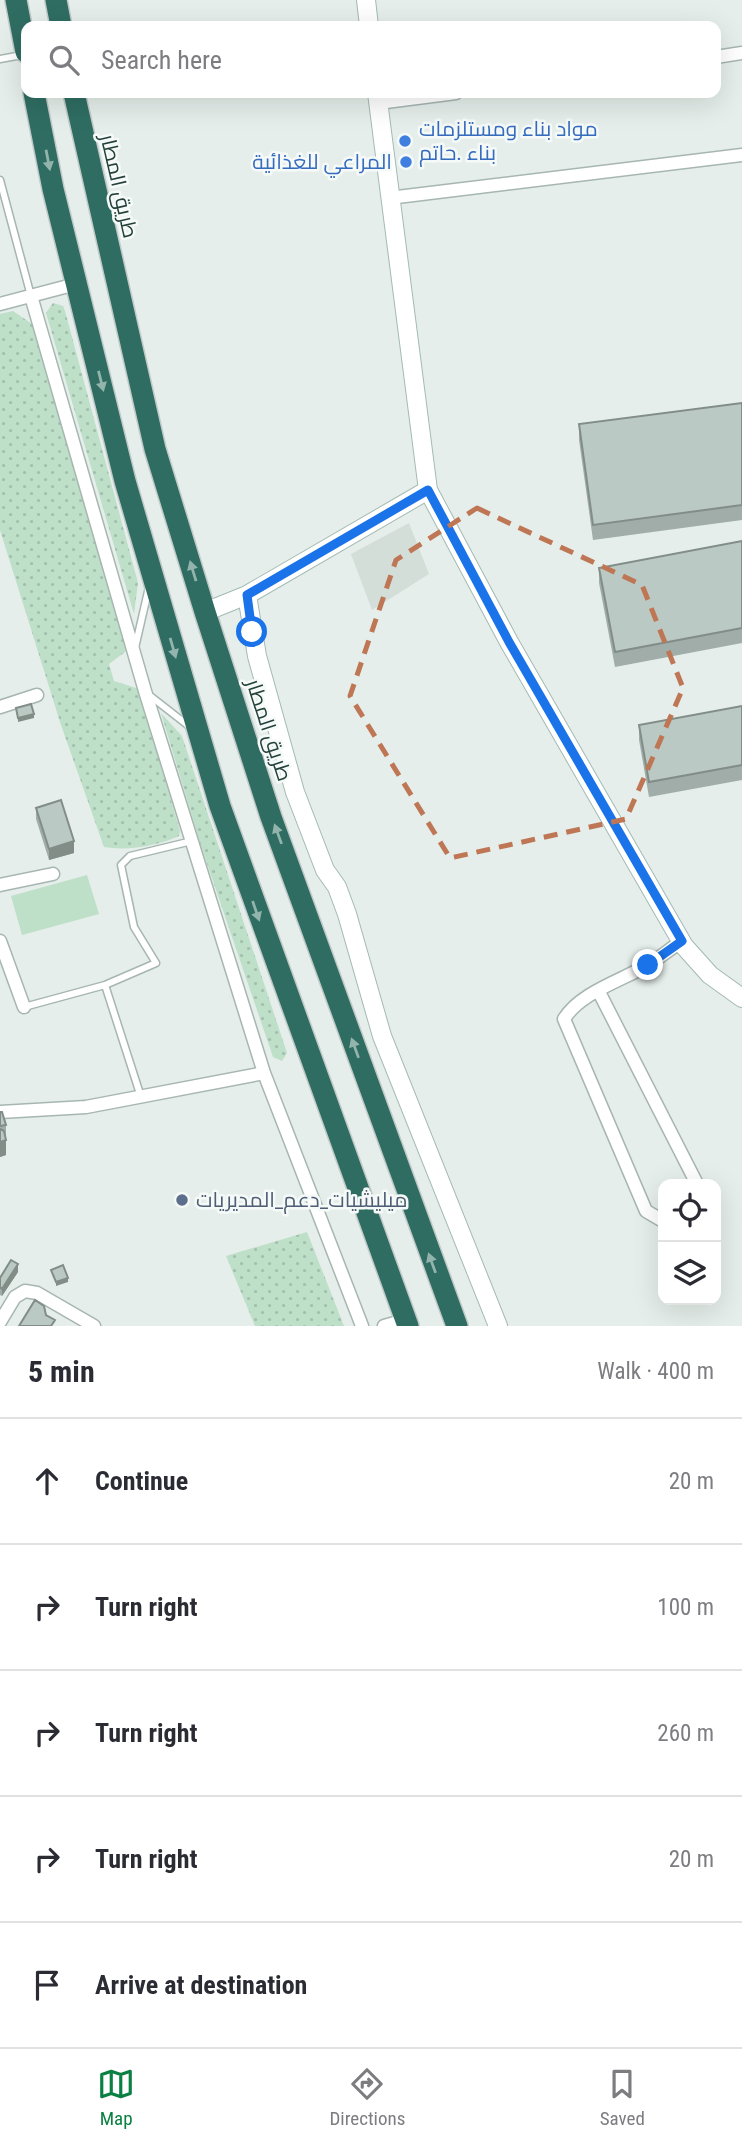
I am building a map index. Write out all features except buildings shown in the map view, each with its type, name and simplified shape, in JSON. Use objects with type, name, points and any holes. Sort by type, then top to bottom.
[{"type":"highway","points":[[16,0],[21,26]]},
{"type":"highway","points":[[56,0],[60,21]]},
{"type":"highway","points":[[35,98],[76,284],[125,481],[198,733],[259,921],[407,1323]]},
{"type":"highway","name":"طريق المطار","points":[[75,98],[155,449],[205,612],[271,817],[457,1326]]},
{"type":"street","points":[[366,0],[368,21]]},
{"type":"street","points":[[721,56],[742,53]]},
{"type":"street","points":[[378,98],[428,490],[509,642],[682,941],[710,975],[742,999]]},
{"type":"street","points":[[389,198],[742,155]]},
{"type":"street","points":[[0,304],[76,284]]},
{"type":"street","points":[[31,296],[145,691],[264,1073],[362,1326]]},
{"type":"street","points":[[205,612],[247,595],[428,490]]},
{"type":"street","points":[[247,595],[257,656],[295,792],[324,870],[337,887],[382,1036],[498,1326]]},
{"type":"street","points":[[0,707],[37,695]]},
{"type":"street","points":[[0,885],[53,874]]},
{"type":"street","points":[[0,941],[24,1007]]},
{"type":"street","points":[[658,1218],[646,1211],[564,1019],[568,1011],[648,965],[682,941]]},
{"type":"street","points":[[599,992],[694,1179]]},
{"type":"street","points":[[0,1112],[86,1107],[142,1099],[264,1073]]},
{"type":"street","points":[[0,1322],[15,1297],[25,1291],[37,1293],[94,1326]]},
{"type":"street","points":[[384,1326],[407,1323]]},
{"type":"lane","points":[[0,59],[21,54]]},
{"type":"lane","points":[[0,180],[31,296]]},
{"type":"lane","points":[[135,649],[152,575]]},
{"type":"lane","points":[[145,691],[198,733]]},
{"type":"lane","points":[[24,1007],[105,985],[156,963],[134,927],[121,864],[130,856],[192,841]]},
{"type":"lane","points":[[105,985],[142,1099]]},
{"type":"highlighted area","points":[[477,508],[642,585],[683,688],[626,819],[450,858],[350,696],[396,560]]},
{"type":"shaded area","points":[[409,523],[429,574],[372,610],[351,554]]},
{"type":"green space","points":[[53,303],[63,306],[65,311],[138,583],[134,614],[46,313]]},
{"type":"green space","points":[[13,311],[35,326],[127,644],[125,652],[109,664],[114,681],[139,689],[180,831],[179,836],[142,847],[104,847],[61,725],[0,530],[0,314]]},
{"type":"green space","points":[[161,713],[182,736],[287,1053],[282,1061],[273,1057],[201,846]]},
{"type":"green space","points":[[87,875],[99,914],[22,935],[11,896]]},
{"type":"green space","points":[[307,1232],[344,1326],[255,1326],[226,1256]]},
{"type":"place","name":"مواد بناء ومستلزمات بناء .حاتم","points":[[405,141]]},
{"type":"place","name":"المراعي للغذائية","points":[[406,162]]},
{"type":"place","name":"ميليشيات_دعم_المديريات","points":[[182,1200]]},
{"type":"route","points":[[252,632],[247,595],[428,490],[509,642],[682,941],[648,965]]}]
